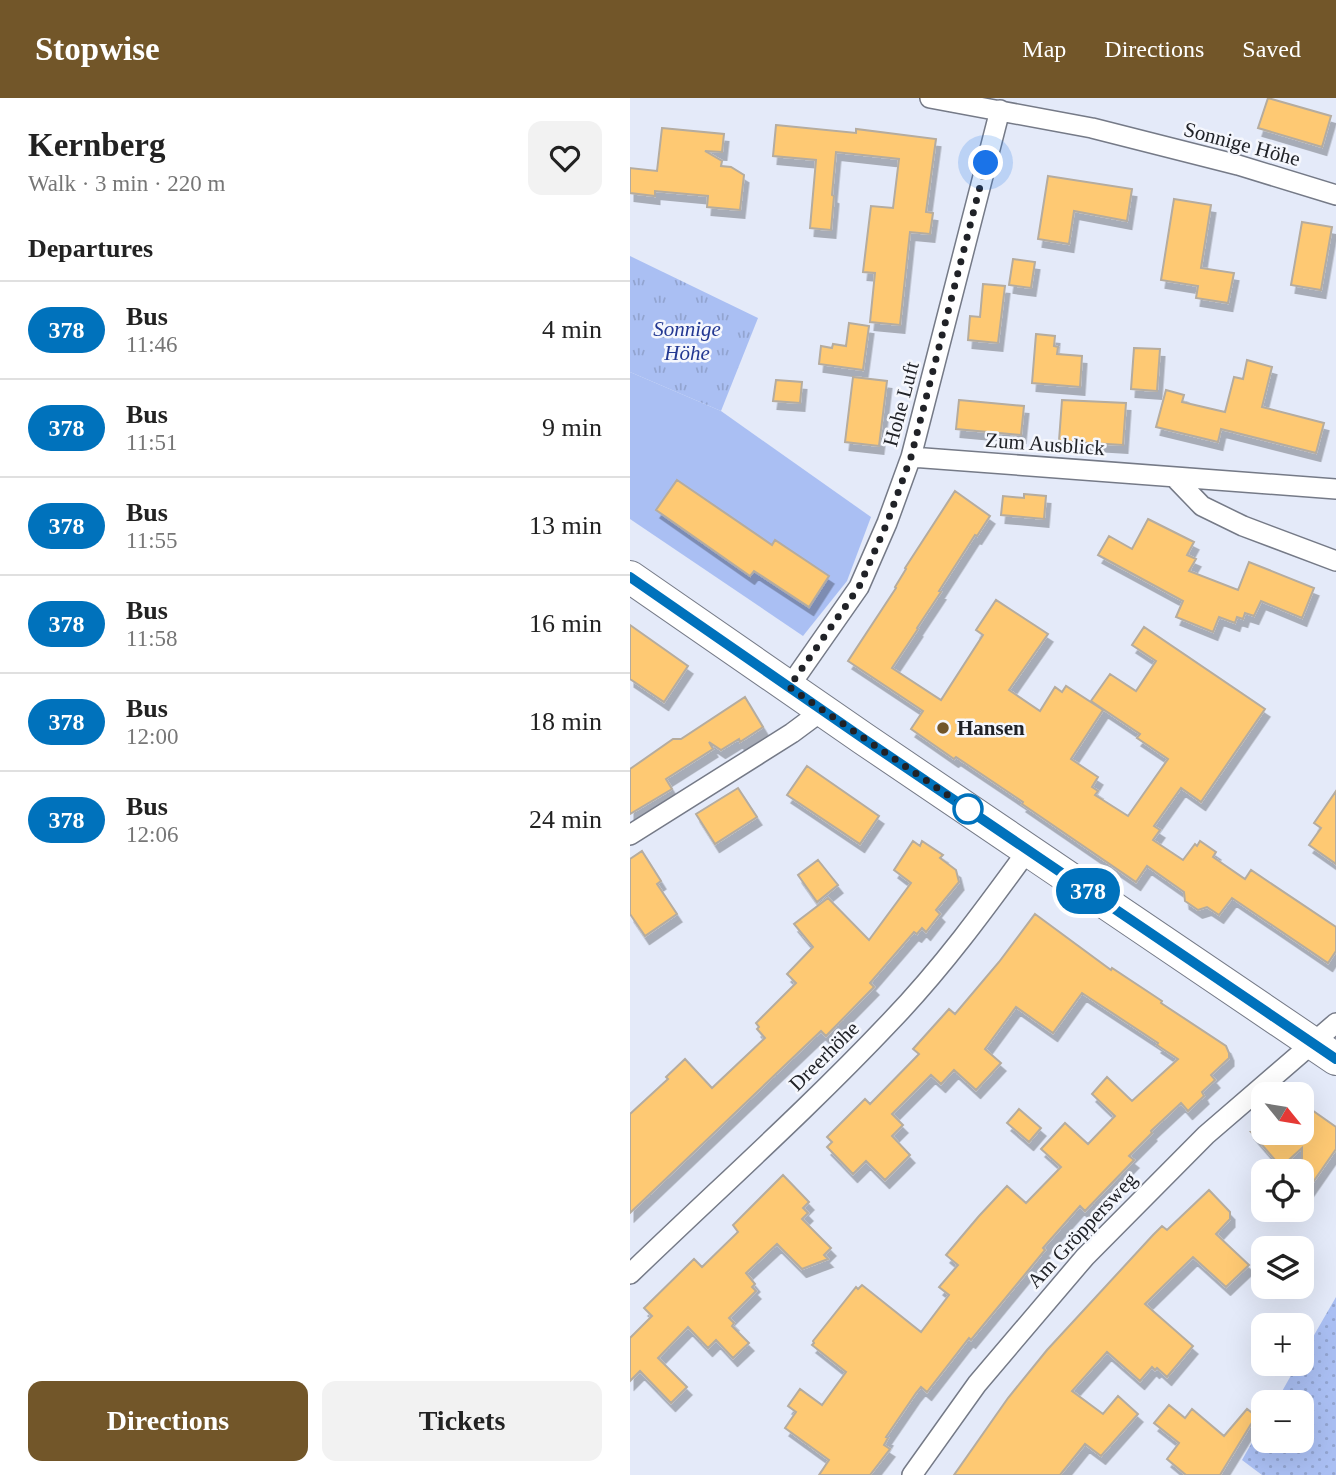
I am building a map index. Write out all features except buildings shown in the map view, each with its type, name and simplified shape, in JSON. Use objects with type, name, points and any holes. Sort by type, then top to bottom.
[{"type":"main road","points":[[630,577],[1028,850],[1328,1042]]},
{"type":"street","name":"Sonnige Höhe","points":[[930,98],[1092,128],[1238,164],[1336,194]]},
{"type":"street","name":"Hohe Luft","points":[[789,687],[859,587],[887,523],[911,457],[1000,110]]},
{"type":"street","name":"Zum Ausblick","points":[[911,457],[1336,489]]},
{"type":"street","points":[[1174,477],[1202,506],[1244,526],[1336,561]]},
{"type":"street","points":[[630,835],[792,733],[823,710]]},
{"type":"street","name":"Dreerhöhe","points":[[630,1274],[892,1020],[961,940],[1028,850]]},
{"type":"street","name":"Am Gröppersweg","points":[[912,1475],[977,1384],[1085,1257],[1206,1135],[1328,1042]]},
{"type":"green space","name":"Sonnige Höhe","points":[[630,256],[758,318],[721,411],[630,372]]},
{"type":"green space","points":[[630,372],[721,411],[871,517],[847,581],[803,636],[630,519]]},
{"type":"green space","points":[[1336,1297],[1336,1475],[1262,1475],[1242,1460],[1251,1444],[1251,1453],[1314,1453],[1314,1390],[1283,1390],[1291,1376],[1314,1376],[1314,1335]]},
{"type":"bus line","name":"378","points":[[630,577],[1336,1059]]},
{"type":"place","name":"Hansen","points":[[943,728]]},
{"type":"route","points":[[968,809],[789,687],[859,587],[887,523],[911,457],[986,163]]}]
